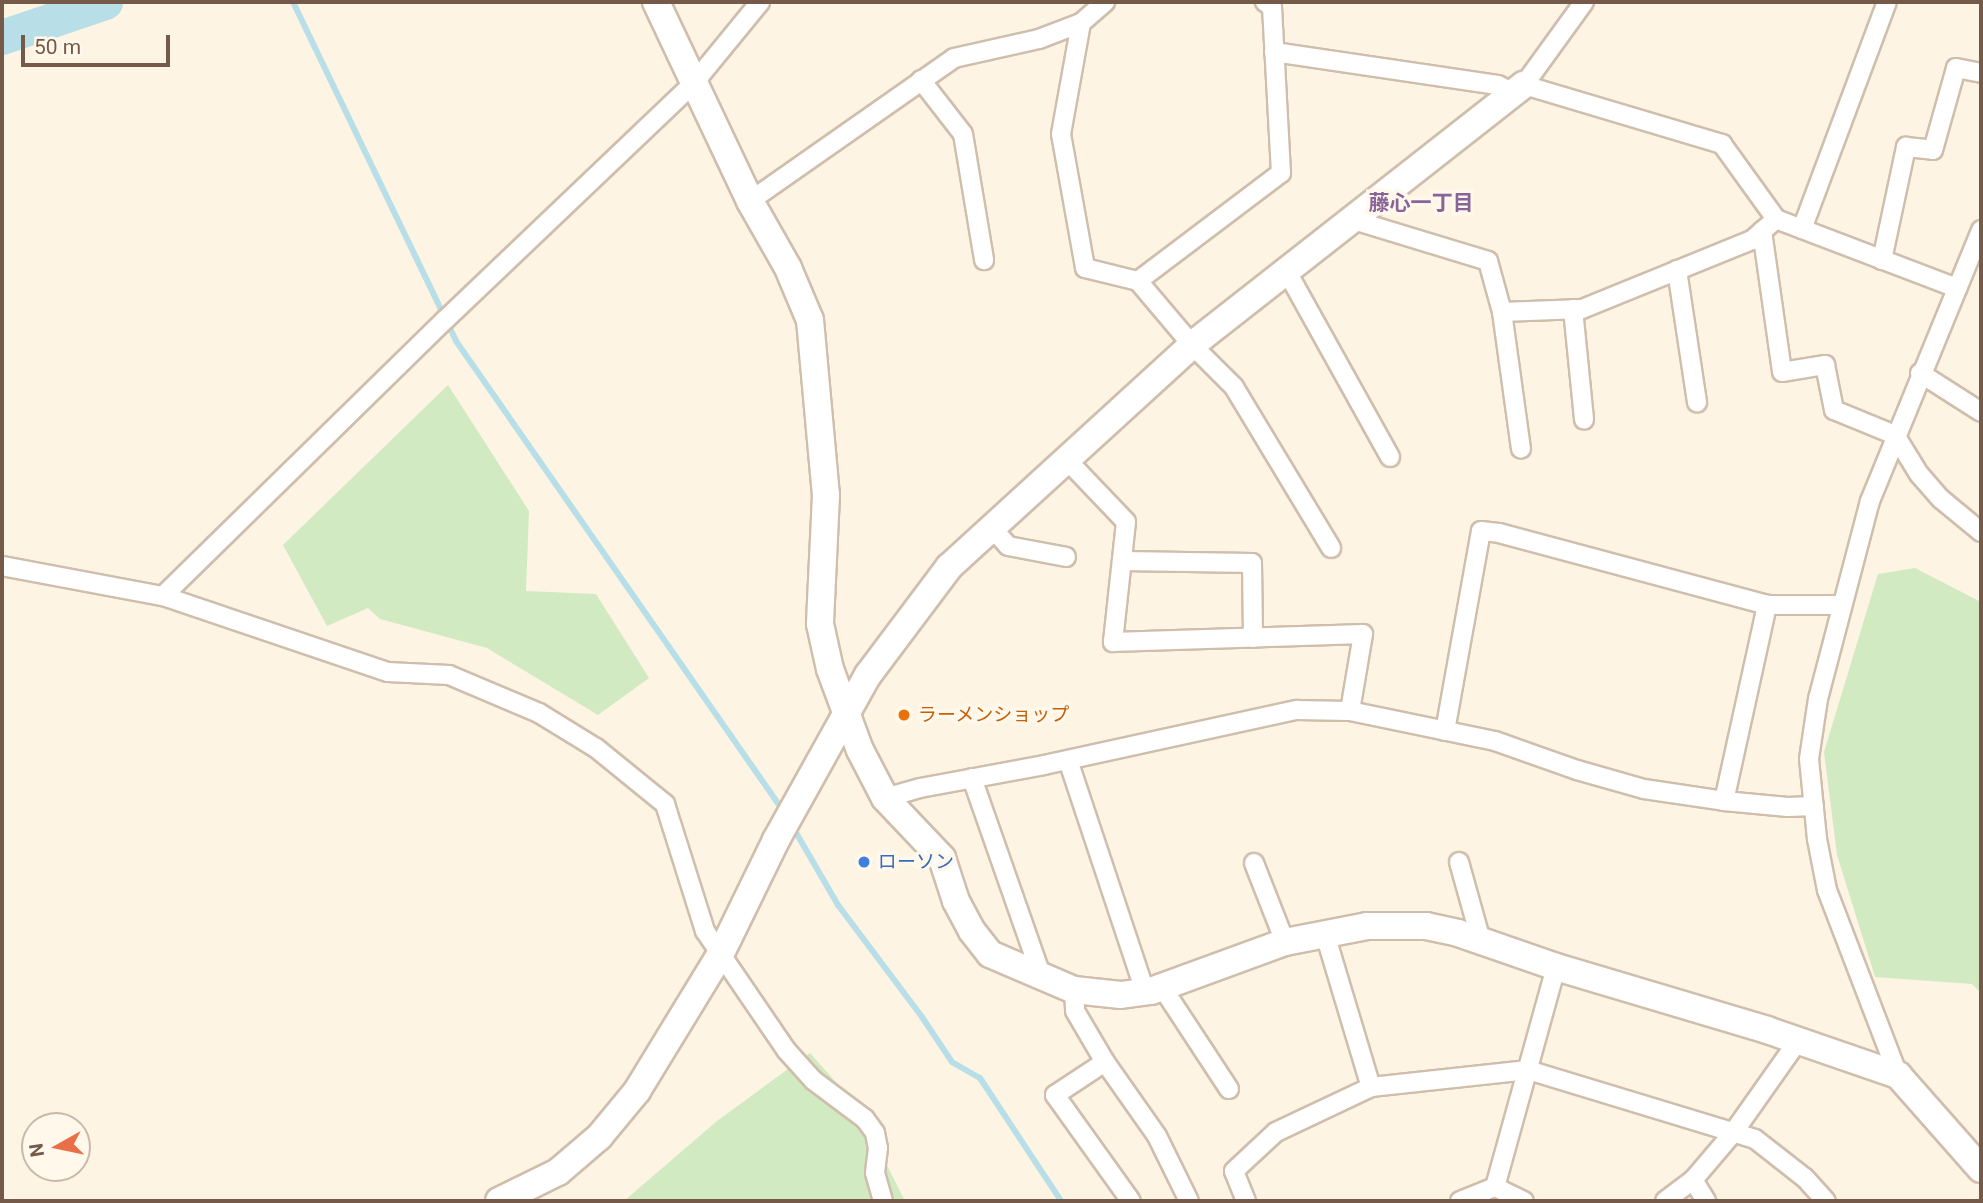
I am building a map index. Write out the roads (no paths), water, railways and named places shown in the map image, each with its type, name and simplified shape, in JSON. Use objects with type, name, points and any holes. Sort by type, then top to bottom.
[{"type":"street","points":[[656,2],[693,85],[750,201],[788,268],[810,320],[825,495],[820,624],[830,669],[860,750],[885,798],[942,858],[956,901],[972,931],[990,954],[1074,990],[1121,995],[1154,989],[1285,942],[1367,926],[1400,925],[1458,933],[1556,967],[1798,1041],[1898,1075]]},
{"type":"street","points":[[163,596],[446,318],[693,85],[760,2]]},
{"type":"street","points":[[750,201],[954,58],[1039,40],[1080,23],[1105,2]]},
{"type":"street","points":[[1138,281],[1281,173],[1272,7],[1265,2]]},
{"type":"street","points":[[499,1201],[558,1172],[599,1137],[636,1091],[720,955],[776,840],[868,675],[897,632],[948,567],[1068,461],[1192,345],[1518,89],[1584,2]]},
{"type":"street","points":[[1802,229],[1887,2]]},
{"type":"street","points":[[1080,23],[1061,134],[1084,268],[1138,281],[1192,345],[1234,387],[1331,548]]},
{"type":"street","points":[[1275,52],[1518,89],[1722,144],[1769,225],[1782,372],[1825,365],[1834,410],[1895,435],[1919,474],[1941,499],[1981,532]]},
{"type":"street","points":[[1882,260],[1906,147],[1933,149],[1956,68],[1981,73]]},
{"type":"street","points":[[921,80],[963,134],[984,260]]},
{"type":"street","points":[[1350,219],[1488,261],[1502,312],[1521,449]]},
{"type":"street","points":[[1502,312],[1582,309],[1752,240],[1769,225],[1802,229],[1957,288]]},
{"type":"street","points":[[1981,230],[1920,373],[1870,501],[1812,723],[1809,759],[1827,890],[1898,1075],[1981,1169]]},
{"type":"street","points":[[1286,270],[1390,457]]},
{"type":"street","points":[[1677,270],[1697,402]]},
{"type":"street","points":[[1573,309],[1584,419]]},
{"type":"street","points":[[1920,373],[1981,412]]},
{"type":"street","points":[[1068,461],[1126,522],[1112,642],[1363,634],[1350,710]]},
{"type":"street","points":[[992,528],[1008,546],[1066,557]]},
{"type":"street","points":[[1445,731],[1481,531],[1499,533],[1767,605],[1842,605]]},
{"type":"street","points":[[1122,561],[1252,562],[1252,638]]},
{"type":"street","points":[[2,566],[163,596],[388,672],[449,675],[539,713],[596,748],[665,804],[705,931],[787,1051],[813,1080],[865,1119],[875,1133],[878,1148],[875,1173],[883,1201]]},
{"type":"street","points":[[1724,801],[1767,605]]},
{"type":"street","points":[[885,798],[1297,710],[1350,710],[1495,741],[1577,770],[1644,789],[1724,801],[1788,807],[1814,806]]},
{"type":"street","points":[[1068,760],[1154,989],[1229,1089]]},
{"type":"street","points":[[972,778],[1042,978]]},
{"type":"street","points":[[1459,862],[1481,941]]},
{"type":"street","points":[[1254,863],[1285,942]]},
{"type":"street","points":[[1325,934],[1371,1087]]},
{"type":"street","points":[[1495,1187],[1556,967]]},
{"type":"street","points":[[1074,990],[1075,1011],[1105,1062],[1157,1136],[1189,1201]]},
{"type":"street","points":[[1665,1201],[1692,1180],[1733,1133],[1798,1041]]},
{"type":"street","points":[[1105,1062],[1055,1095],[1131,1201]]},
{"type":"street","points":[[1246,1201],[1234,1171],[1276,1132],[1371,1087],[1528,1070],[1755,1139],[1805,1178],[1826,1201]]},
{"type":"street","points":[[1692,1180],[1706,1201]]},
{"type":"street","points":[[1460,1201],[1495,1187],[1524,1201]]},
{"type":"waterway","points":[[2,37],[105,2]]},
{"type":"waterway","points":[[293,2],[456,341],[784,812]]},
{"type":"waterway","points":[[791,824],[838,905],[922,1017],[952,1062],[980,1078],[1061,1201]]},
{"type":"place","name":"ラーメンショップ","points":[[904,715]]},
{"type":"place","name":"ローソン","points":[[864,862]]},
{"type":"district","name":"藤心一丁目","points":[[1421,203]]}]
